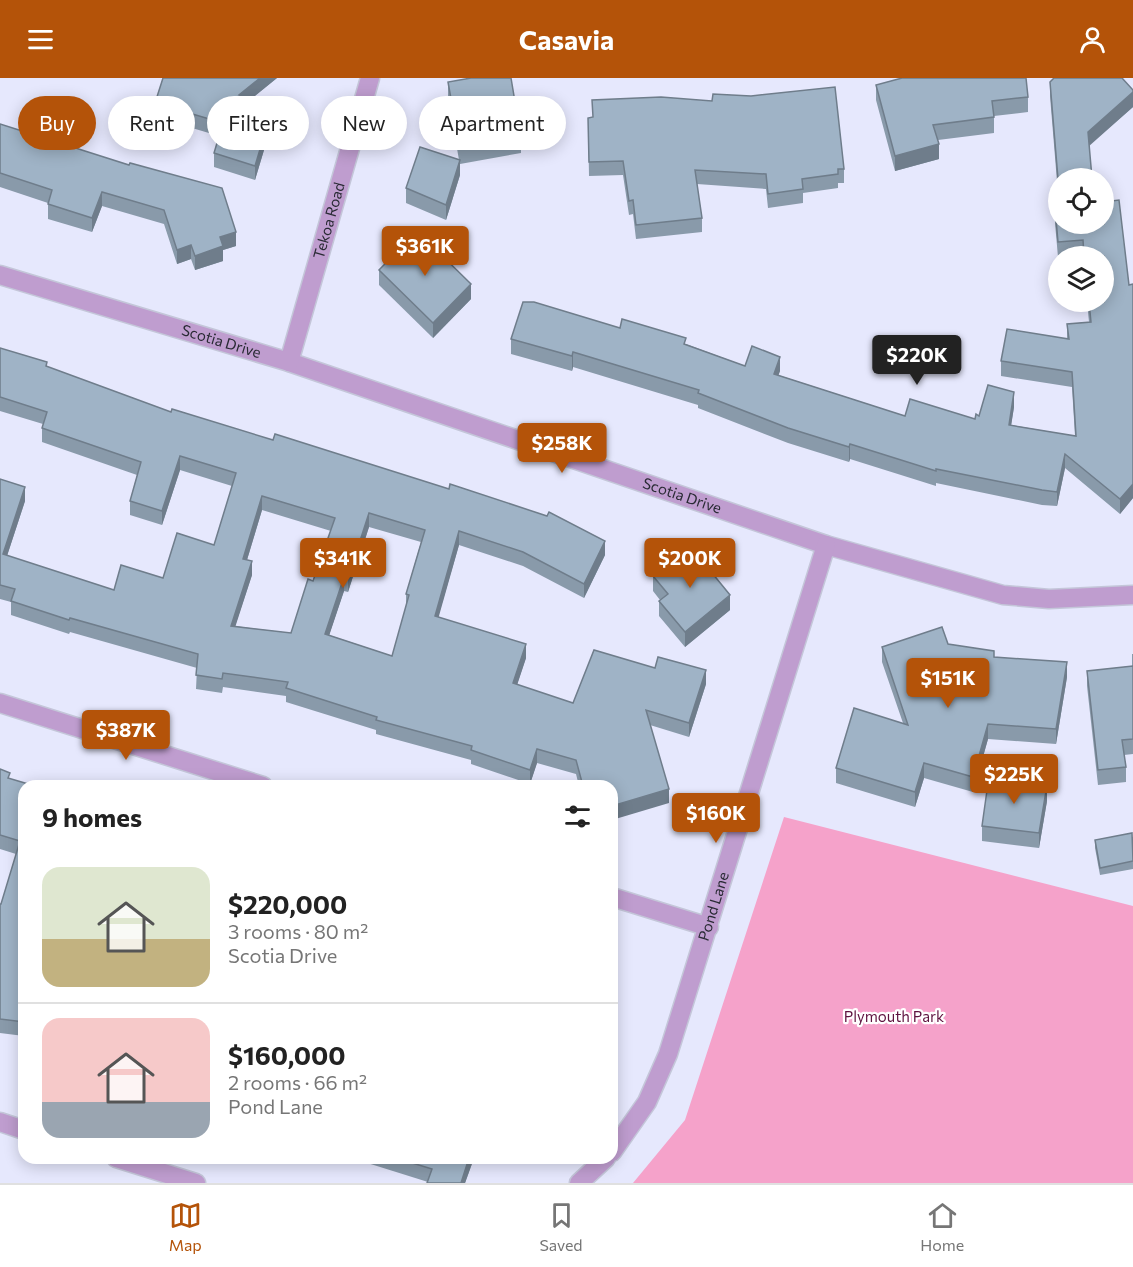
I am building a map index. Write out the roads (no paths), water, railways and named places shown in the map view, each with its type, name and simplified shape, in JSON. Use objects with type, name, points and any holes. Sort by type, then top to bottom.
[{"type":"street","name":"Tekoa Road","points":[[288,362],[370,78]]},
{"type":"street","name":"Scotia Drive","points":[[0,275],[288,362],[826,545],[1003,595],[1049,599],[1133,595]]},
{"type":"street","name":"Pond Lane","points":[[618,1143],[647,1102],[664,1064],[709,927],[826,545]]},
{"type":"street","points":[[0,703],[244,780]]},
{"type":"street","points":[[618,899],[709,927]]},
{"type":"street","points":[[0,1122],[18,1128]]},
{"type":"street","points":[[135,1164],[196,1183]]},
{"type":"street","points":[[579,1183],[600,1164]]},
{"type":"park label","name":"Plymouth Park","points":[[894,1017]]}]
